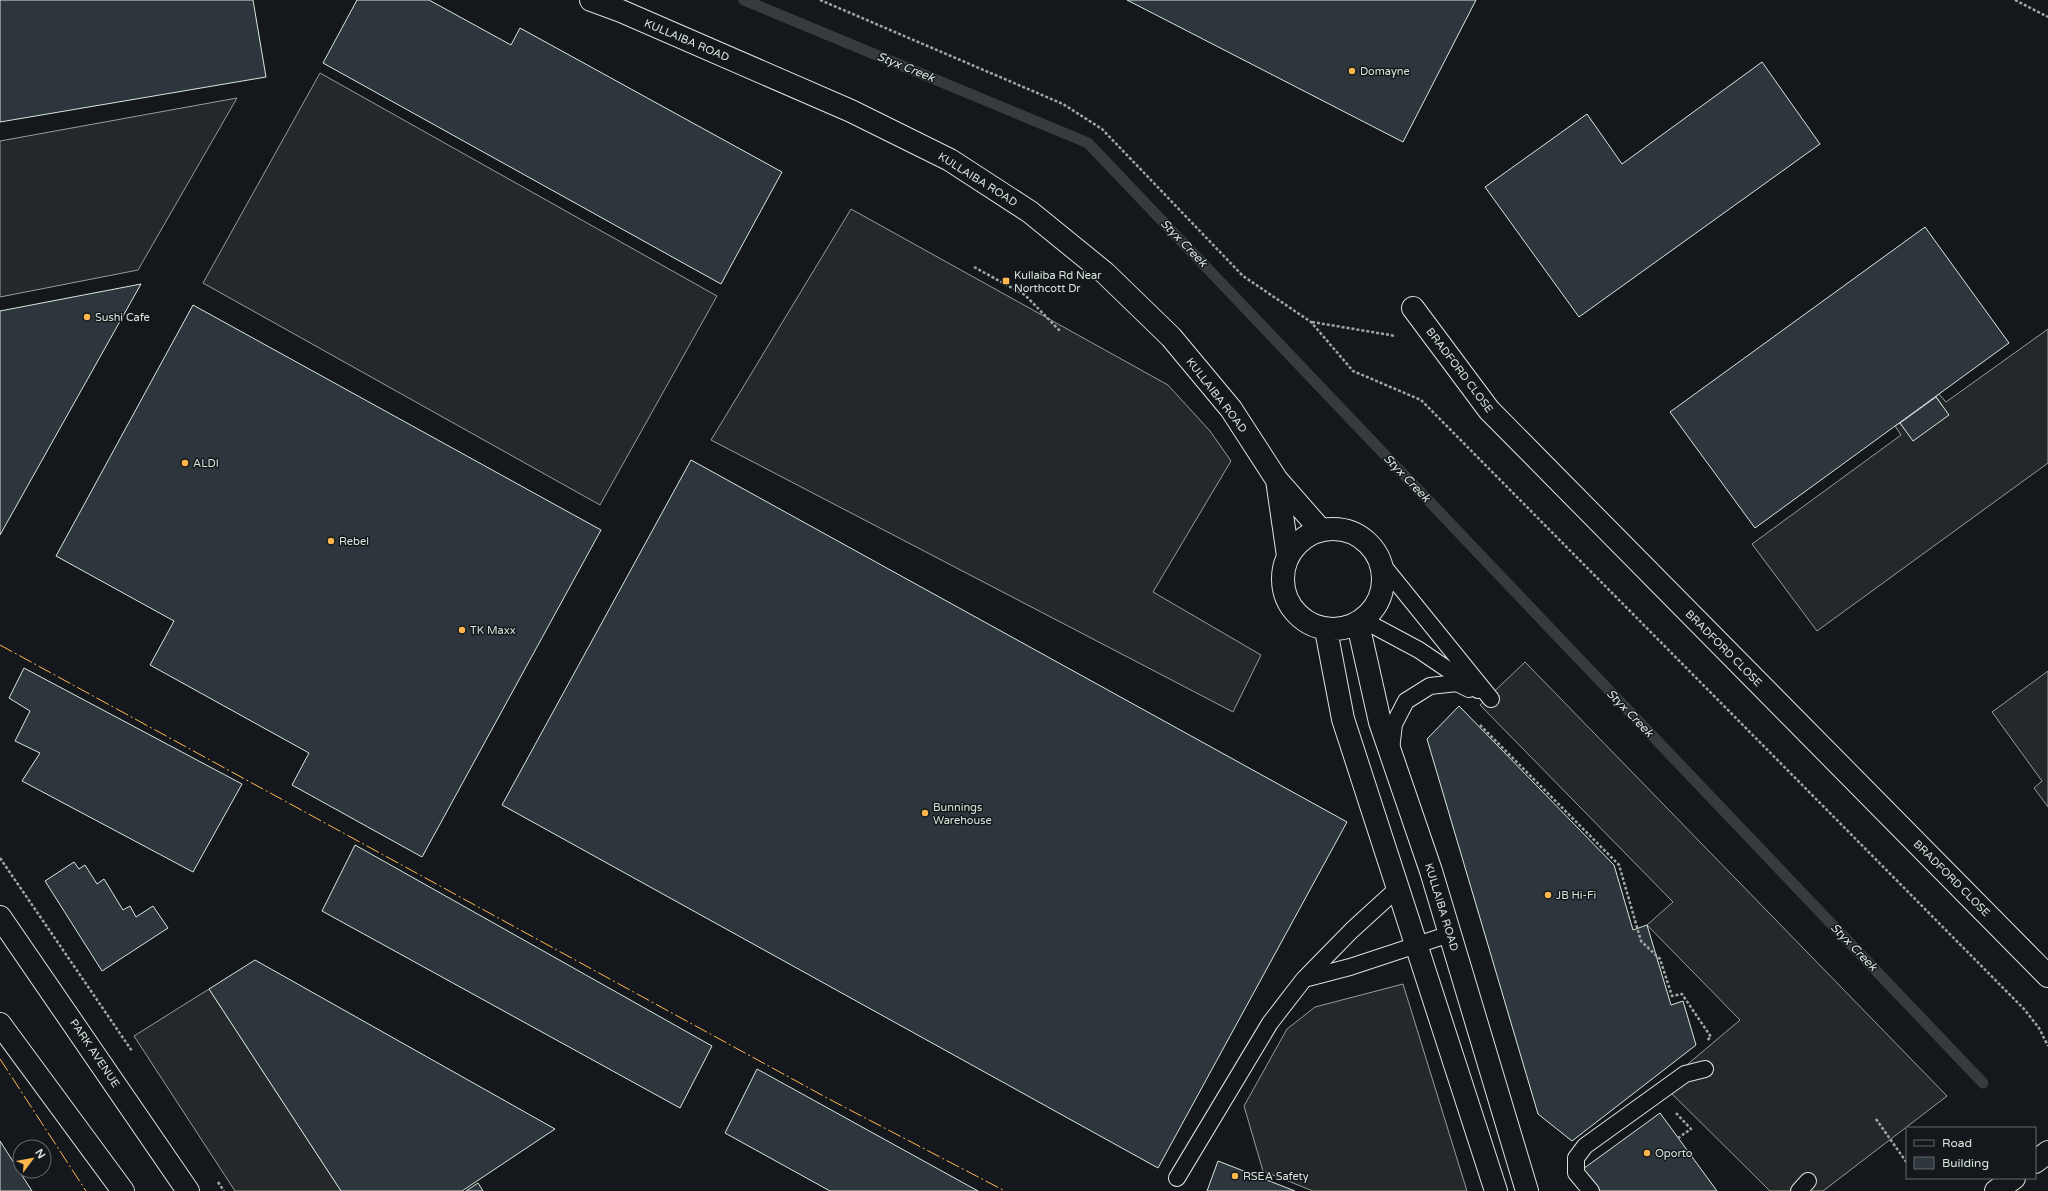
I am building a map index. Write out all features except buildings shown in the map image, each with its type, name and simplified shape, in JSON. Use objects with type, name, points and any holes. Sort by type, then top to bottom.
[{"type":"street","name":"KULLAIBA ROAD","points":[[591,0],[621,11],[858,114],[950,160],[1030,212],[1105,274],[1171,337],[1230,409],[1278,480],[1320,529]]},
{"type":"street","name":"BRADFORD CLOSE","points":[[1413,308],[1441,343],[1489,410],[2048,976]]},
{"type":"street","name":"KULLAIBA ROAD","points":[[1278,480],[1288,556],[1284,564],[1284,591],[1289,603],[1300,617],[1310,624],[1326,630],[1342,629],[1361,622],[1380,722],[1431,872],[1527,1191]]},
{"type":"street","points":[[1288,556],[1307,535],[1320,529],[1341,530],[1364,538],[1375,551],[1381,563],[1384,580],[1383,591],[1377,605],[1361,622]]},
{"type":"street","points":[[1326,630],[1343,719],[1496,1191]]},
{"type":"street","name":"PARK AVENUE","points":[[0,917],[188,1191]]},
{"type":"street","points":[[0,1024],[123,1191]]},
{"type":"street","points":[[2036,1161],[2048,1152]]},
{"type":"street","points":[[1996,1191],[2013,1179]]},
{"type":"lane","points":[[1381,563],[1491,699]]},
{"type":"lane","points":[[1361,622],[1419,650],[1491,699]]},
{"type":"lane","points":[[1391,753],[1394,724],[1406,701],[1430,686],[1457,683],[1491,699]]},
{"type":"lane","points":[[1177,1178],[1270,1023],[1304,979],[1397,888]]},
{"type":"lane","points":[[1304,979],[1416,946],[1450,934]]},
{"type":"lane","points":[[1591,1191],[1576,1173],[1576,1158],[1585,1146],[1685,1074],[1705,1069]]},
{"type":"path","points":[[820,0],[1062,104],[1102,128],[1243,276],[1311,322],[1353,371],[1421,400],[2024,1010],[2039,1028],[2048,1046]]},
{"type":"path","points":[[2015,0],[2048,16]]},
{"type":"path","points":[[974,267],[1025,295],[1061,332]]},
{"type":"path","points":[[1311,322],[1441,343]]},
{"type":"path","points":[[1479,723],[1619,865],[1641,941],[1660,959],[1672,996],[1682,994],[1711,1037],[1705,1041]]},
{"type":"path","points":[[1672,1109],[1691,1130],[1678,1138]]},
{"type":"path","points":[[1876,1119],[1906,1162]]},
{"type":"shaded area","points":[[320,73],[717,296],[600,505],[203,283]]},
{"type":"shaded area","points":[[237,98],[138,270],[0,297],[0,141]]},
{"type":"shaded area","points":[[851,209],[1168,385],[1210,431],[1231,461],[1153,592],[1261,655],[1233,712],[711,440]]},
{"type":"shaded area","points":[[2048,329],[2048,463],[1817,631],[1752,544],[1901,435],[1895,426],[1900,423],[1906,431],[1942,405],[1936,397],[1939,394],[1946,402]]},
{"type":"shaded area","points":[[1525,662],[1947,1096],[1823,1191],[1770,1191],[1663,1085],[1740,1020],[1647,925],[1673,902],[1480,705]]},
{"type":"shaded area","points":[[2048,671],[2048,807],[2034,788],[2042,781],[1992,712]]},
{"type":"shaded area","points":[[1403,984],[1467,1191],[1313,1191],[1263,1171],[1244,1106],[1287,1029],[1315,1007]]},
{"type":"shaded area","points":[[209,989],[341,1191],[235,1191],[134,1036]]},
{"type":"waterway","name":"Styx Creek","points":[[744,0],[1088,143],[1983,1083]]},
{"type":"power","points":[[0,645],[829,1099],[1005,1191]]},
{"type":"power","points":[[0,1059],[86,1191]]},
{"type":"place","name":"Domayne","points":[[1352,71]]},
{"type":"place","name":"Kullaiba Rd Near Northcott Dr","points":[[1006,281]]},
{"type":"place","name":"Sushi Cafe","points":[[87,317]]},
{"type":"place","name":"ALDI","points":[[185,463]]},
{"type":"place","name":"Rebel","points":[[331,541]]},
{"type":"place","name":"TK Maxx","points":[[462,630]]},
{"type":"place","name":"Bunnings Warehouse","points":[[925,813]]},
{"type":"place","name":"JB Hi-Fi","points":[[1548,895]]},
{"type":"place","name":"Oporto","points":[[1647,1153]]},
{"type":"place","name":"RSEA Safety","points":[[1235,1176]]}]
